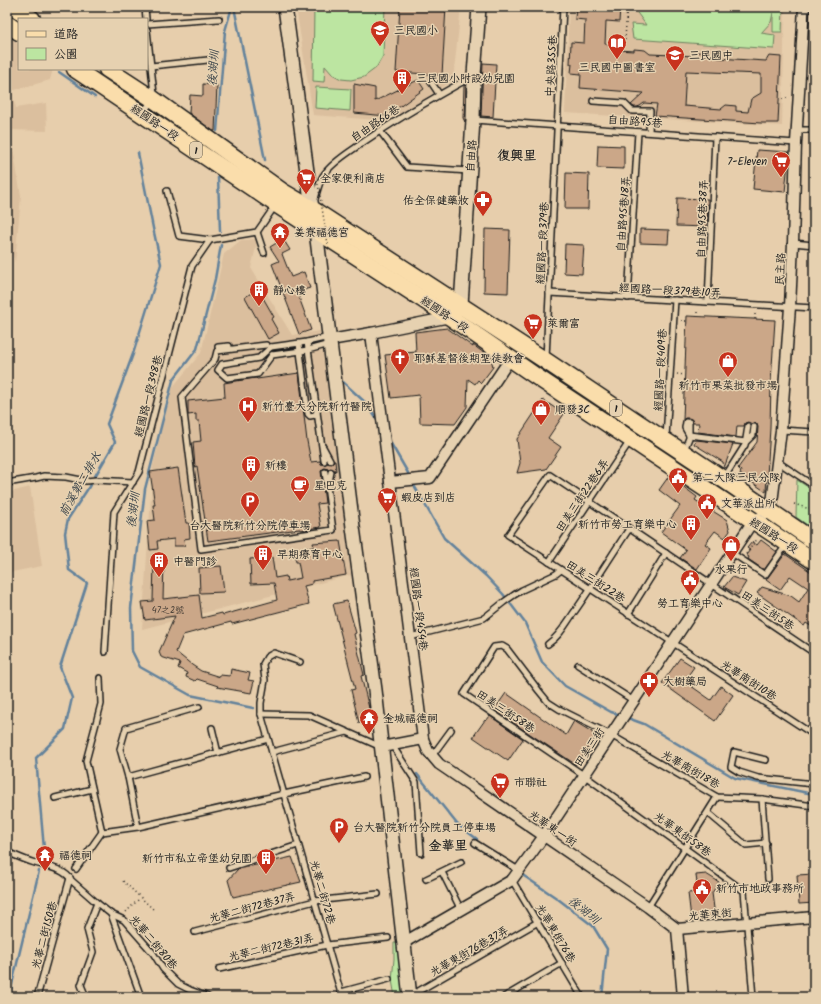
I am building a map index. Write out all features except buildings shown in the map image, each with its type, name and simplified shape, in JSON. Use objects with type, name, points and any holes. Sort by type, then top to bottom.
[{"type":"main road","points":[[14,7],[30,18]]},
{"type":"main road","points":[[7,24],[18,31]]},
{"type":"main road","name":"經國路一段","points":[[77,70],[143,114],[280,198],[312,209],[546,361],[814,541]]},
{"type":"main road","name":"經國路一段","points":[[109,70],[153,99],[280,198],[316,231],[450,317],[631,440],[814,561]]},
{"type":"street","points":[[285,7],[387,746],[403,943],[410,997]]},
{"type":"street","name":"自由路","points":[[461,305],[479,7]]},
{"type":"street","name":"民主路","points":[[771,511],[781,430],[790,307],[796,143],[804,7]]},
{"type":"street","points":[[330,340],[450,317],[461,305]]},
{"type":"street","name":"經國路一段454巷","points":[[371,333],[424,739]]},
{"type":"street","points":[[390,482],[430,478],[510,358]]},
{"type":"street","points":[[759,524],[771,511]]},
{"type":"street","name":"田美三街","points":[[403,943],[512,880],[520,871],[585,776],[732,553],[759,524]]},
{"type":"street","points":[[387,746],[424,739]]},
{"type":"street","name":"光華東一街","points":[[424,739],[428,752],[439,764],[648,907],[677,929]]},
{"type":"street","name":"光華東街","points":[[683,997],[677,929],[814,917]]},
{"type":"lane","points":[[145,7],[146,18]]},
{"type":"lane","name":"中央路355巷","points":[[558,126],[564,7]]},
{"type":"lane","points":[[148,24],[219,19]]},
{"type":"lane","points":[[143,114],[153,99],[154,91],[148,39]]},
{"type":"lane","points":[[151,66],[208,60]]},
{"type":"lane","name":"自由路66巷","points":[[312,209],[322,176],[347,154],[380,131],[439,94],[474,75]]},
{"type":"lane","points":[[431,82],[439,94]]},
{"type":"lane","points":[[593,101],[624,103],[632,111],[650,111],[649,132]]},
{"type":"lane","name":"自由路95巷","points":[[473,120],[796,143]]},
{"type":"lane","name":"經國路一段379巷","points":[[546,361],[558,126]]},
{"type":"lane","points":[[797,130],[814,130]]},
{"type":"lane","points":[[380,131],[407,166],[470,171]]},
{"type":"lane","name":"自由路95巷18弄","points":[[628,298],[638,132]]},
{"type":"lane","name":"自由路95巷38弄","points":[[708,302],[715,137]]},
{"type":"lane","points":[[167,191],[179,236],[210,240],[257,232],[280,198]]},
{"type":"lane","points":[[257,232],[264,253]]},
{"type":"lane","name":"經國路一段398巷","points":[[106,652],[114,512],[140,472],[192,266],[210,240]]},
{"type":"lane","points":[[793,243],[814,245]]},
{"type":"lane","name":"經國路一段379巷10弄","points":[[549,293],[814,308]]},
{"type":"lane","name":"經國路一段409巷","points":[[666,441],[675,300]]},
{"type":"lane","points":[[268,346],[259,358],[222,364],[218,370],[227,378],[258,374],[272,355],[308,350],[326,345],[330,340],[325,338],[299,344],[268,346],[217,351],[215,359],[182,397],[201,549],[333,530],[325,472]]},
{"type":"lane","points":[[218,347],[262,342],[268,346],[272,355]]},
{"type":"lane","points":[[307,342],[324,461]]},
{"type":"lane","points":[[299,344],[308,414],[310,416],[315,415],[317,412]]},
{"type":"lane","points":[[683,452],[689,438],[688,422]]},
{"type":"lane","points":[[723,479],[745,445],[751,426]]},
{"type":"lane","points":[[781,430],[814,432]]},
{"type":"lane","points":[[689,435],[746,442]]},
{"type":"lane","name":"田美三街22巷6弄","points":[[549,562],[631,440]]},
{"type":"lane","points":[[321,443],[330,460]]},
{"type":"lane","points":[[778,462],[814,486]]},
{"type":"lane","points":[[328,492],[331,472]]},
{"type":"lane","points":[[7,483],[44,476],[66,477],[86,481],[96,480],[133,482]]},
{"type":"lane","name":"田美三街5巷","points":[[508,535],[550,476],[814,653]]},
{"type":"lane","points":[[548,644],[560,633],[629,528]]},
{"type":"lane","name":"田美三街22巷","points":[[508,535],[672,643]]},
{"type":"lane","points":[[732,553],[765,575],[787,543]]},
{"type":"lane","points":[[628,614],[666,553]]},
{"type":"lane","points":[[410,638],[484,618],[512,596],[561,570]]},
{"type":"lane","name":"光華南街10巷","points":[[672,643],[814,735]]},
{"type":"lane","name":"光華南街18巷","points":[[494,647],[502,646],[507,649],[539,692],[548,702],[558,709],[611,735],[717,797],[762,799],[814,806]]},
{"type":"lane","name":"田美三街58巷","points":[[494,647],[464,694],[585,776]]},
{"type":"lane","name":"光華二街72巷","points":[[300,662],[274,653],[267,657],[263,664],[265,680],[261,703],[261,714],[341,994]]},
{"type":"lane","points":[[578,665],[634,701]]},
{"type":"lane","points":[[100,678],[101,704],[86,761],[102,832]]},
{"type":"lane","points":[[138,827],[128,777],[120,749],[126,728],[199,707]]},
{"type":"lane","points":[[261,714],[310,716],[347,732],[387,746],[416,782],[421,853]]},
{"type":"lane","points":[[212,728],[218,753]]},
{"type":"lane","points":[[432,756],[450,730]]},
{"type":"lane","points":[[272,752],[347,732]]},
{"type":"lane","points":[[128,777],[268,739]]},
{"type":"lane","points":[[766,760],[734,752],[731,767],[739,772],[758,778],[814,784]]},
{"type":"lane","name":"光華東街58巷","points":[[585,776],[744,891],[752,997]]},
{"type":"lane","points":[[76,869],[102,832],[138,827],[364,777]]},
{"type":"lane","points":[[55,798],[92,789]]},
{"type":"lane","points":[[648,907],[717,797]]},
{"type":"lane","points":[[762,799],[768,879]]},
{"type":"lane","points":[[708,813],[746,845],[766,844]]},
{"type":"lane","points":[[475,843],[520,871]]},
{"type":"lane","points":[[228,868],[298,845]]},
{"type":"lane","name":"光華二街80巷","points":[[7,852],[58,869],[70,878],[96,904],[111,914],[124,920],[153,953],[163,969],[178,984],[208,997]]},
{"type":"lane","points":[[426,879],[461,862]]},
{"type":"lane","points":[[442,872],[461,910]]},
{"type":"lane","name":"光華二街150巷","points":[[37,997],[70,878]]},
{"type":"lane","name":"光華東街76巷","points":[[512,880],[582,997]]},
{"type":"lane","name":"光華二街72巷37弄","points":[[195,932],[315,901],[378,894]]},
{"type":"lane","points":[[86,997],[82,985],[93,952],[87,929],[96,904]]},
{"type":"lane","points":[[111,914],[141,997]]},
{"type":"lane","name":"光華東街76巷37弄","points":[[410,997],[538,922]]},
{"type":"lane","name":"光華二街72巷31弄","points":[[219,969],[327,945],[388,938]]},
{"type":"lane","points":[[504,997],[562,963]]},
{"type":"lane","points":[[341,994],[389,979]]},
{"type":"path","points":[[625,40],[627,7]]},
{"type":"path","points":[[318,184],[328,244]]},
{"type":"path","points":[[697,317],[698,302]]},
{"type":"path","points":[[794,504],[814,510]]},
{"type":"path","points":[[742,560],[759,524]]},
{"type":"path","points":[[123,881],[154,910]]},
{"type":"path","points":[[120,918],[140,898]]},
{"type":"path","points":[[321,997],[341,994]]},
{"type":"shaded area","name":"三民國小","points":[[296,7],[461,7],[453,80],[390,121],[313,115]]},
{"type":"shaded area","name":"三民國中","points":[[569,7],[785,7],[782,126],[565,113]]},
{"type":"shaded area","points":[[7,36],[18,43],[18,70],[53,70],[50,80],[11,91],[16,108],[46,103],[47,131],[10,130],[21,196],[15,262],[7,236]]},
{"type":"shaded area","name":"新竹臺大分院新竹醫院","points":[[258,239],[251,268],[292,335],[320,331],[351,575],[142,629],[153,466],[171,389],[201,353],[224,254],[241,240]]},
{"type":"shaded area","points":[[30,487],[42,566],[7,573],[7,493]]},
{"type":"green space","points":[[314,7],[385,7],[383,56],[376,68],[364,77],[351,80],[341,79],[332,74],[325,66],[324,82],[313,81]]},
{"type":"green space","points":[[635,7],[783,7],[782,32],[773,32],[773,13],[771,22],[761,33],[775,35],[774,49],[633,39],[631,24],[646,25],[635,10]]},
{"type":"green space","points":[[316,87],[351,89],[350,111],[315,108]]},
{"type":"green space","points":[[797,480],[814,491],[814,530],[796,517]]},
{"type":"green space","points":[[394,943],[400,943],[406,997],[395,997],[392,980]]},
{"type":"waterway","name":"後湖圳","points":[[217,131],[225,31],[232,7]]},
{"type":"waterway","points":[[234,7],[265,160]]},
{"type":"waterway","name":"前溪第二排水","points":[[59,72],[95,97]]},
{"type":"waterway","name":"前溪第二排水","points":[[42,857],[44,849],[36,758],[65,729],[72,698],[60,667],[87,583],[69,570],[65,533],[68,519],[115,442],[107,424],[133,354],[161,264],[138,153]]},
{"type":"waterway","name":"後湖圳","points":[[218,177],[220,231]]},
{"type":"waterway","name":"後湖圳","points":[[221,245],[215,279],[197,349],[173,380],[145,489],[131,608],[132,651],[140,667],[190,695],[253,708]]},
{"type":"waterway","points":[[343,382],[367,404],[376,418]]},
{"type":"waterway","points":[[390,442],[408,473]]},
{"type":"waterway","points":[[415,487],[444,538],[486,576],[503,594],[525,623],[542,662],[565,686],[611,712],[621,715]]},
{"type":"waterway","points":[[625,717],[644,724],[735,778],[814,793]]},
{"type":"waterway","name":"後湖圳","points":[[417,774],[457,824],[477,839]]},
{"type":"waterway","name":"前溪第二排水","points":[[9,997],[39,871]]},
{"type":"waterway","name":"後湖圳","points":[[524,876],[558,899],[593,926],[607,949],[602,997]]},
{"type":"place","name":"三民國小","points":[[380,47]]},
{"type":"place","name":"三民國中圖書室","points":[[617,60]]},
{"type":"place","name":"三民國中","points":[[675,72]]},
{"type":"place","name":"三民國小附設幼兒園","points":[[402,95]]},
{"type":"place","name":"7-Eleven","points":[[781,178]]},
{"type":"place","name":"全家便利商店","points":[[306,195]]},
{"type":"place","name":"佑全保健藥妝","points":[[483,217]]},
{"type":"place","name":"姜寮福德宮","points":[[280,249]]},
{"type":"place","name":"靜心樓","points":[[259,307]]},
{"type":"place","name":"萊爾富","points":[[533,340]]},
{"type":"place","name":"耶穌基督後期聖徒教會","points":[[400,375]]},
{"type":"place","name":"新竹市果菜批發市場","points":[[728,378]]},
{"type":"place","name":"新竹臺大分院新竹醫院","points":[[248,423]]},
{"type":"place","name":"順發3C","points":[[541,426]]},
{"type":"place","name":"新樓","points":[[251,482]]},
{"type":"place","name":"第二大隊三民分隊","points":[[678,494]]},
{"type":"place","name":"星巴克","points":[[300,502]]},
{"type":"place","name":"蝦皮店到店","points":[[387,514]]},
{"type":"place","name":"台大醫院新竹分院停車場","points":[[250,518]]},
{"type":"place","name":"文華派出所","points":[[707,520]]},
{"type":"place","name":"新竹市勞工育樂中心","points":[[691,541]]},
{"type":"place","name":"水果行","points":[[731,562]]},
{"type":"place","name":"早期療育中心","points":[[263,571]]},
{"type":"place","name":"中醫門診","points":[[159,578]]},
{"type":"place","name":"勞工育樂中心","points":[[690,596]]},
{"type":"place","name":"大樹藥局","points":[[649,698]]},
{"type":"place","name":"金城福德祠","points":[[369,735]]},
{"type":"place","name":"市聯社","points":[[500,799]]},
{"type":"place","name":"台大醫院新竹分院員工停車場","points":[[339,844]]},
{"type":"place","name":"福德祠","points":[[45,872]]},
{"type":"place","name":"新竹市私立帝堡幼兒園","points":[[266,875]]},
{"type":"place","name":"新竹市地政事務所","points":[[702,905]]},
{"type":"district","name":"復興里","points":[[517,155]]},
{"type":"district","name":"金華里","points":[[448,845]]}]
